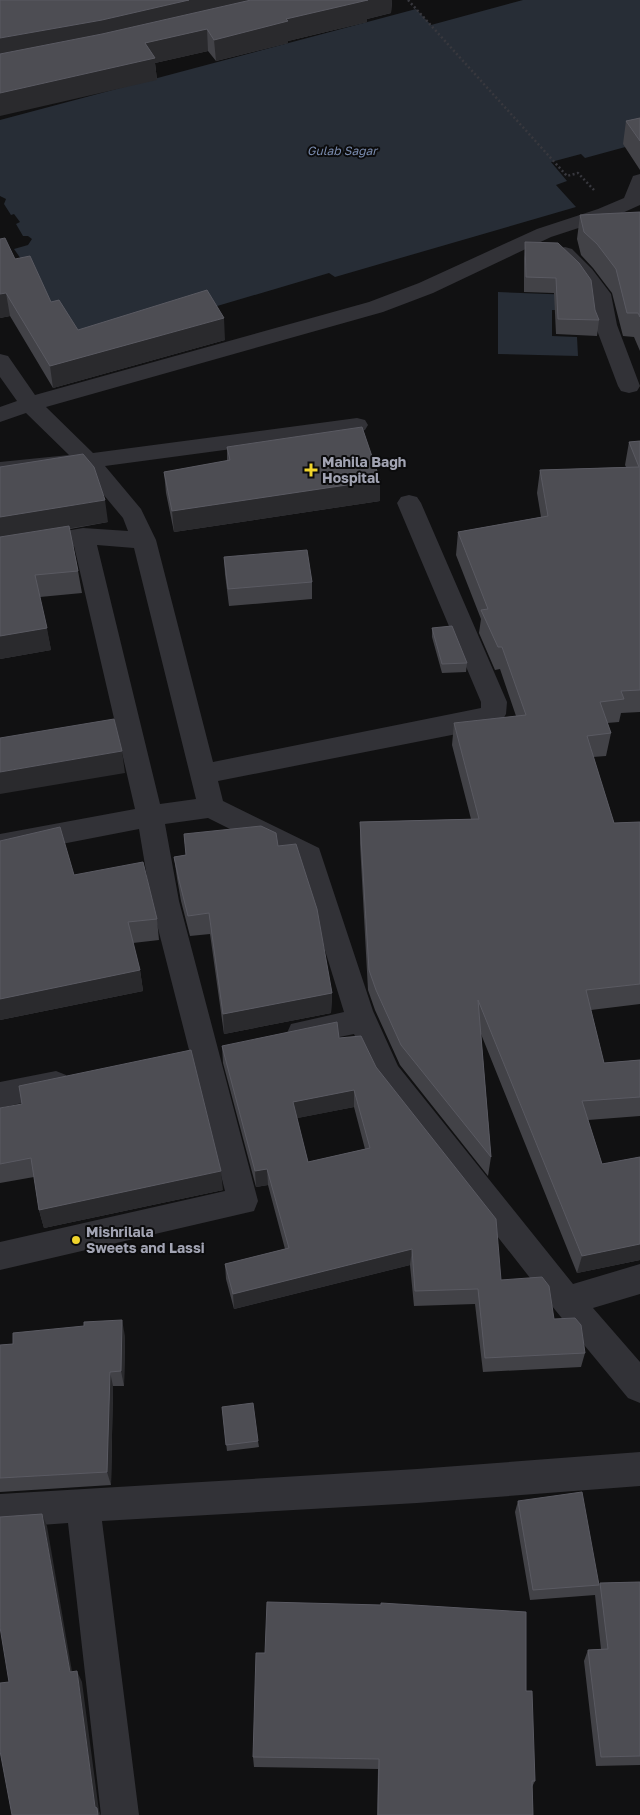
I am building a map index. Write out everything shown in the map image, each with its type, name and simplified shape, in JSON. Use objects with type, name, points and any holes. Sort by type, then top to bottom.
[{"type":"street","points":[[0,415],[30,404],[376,307],[426,288],[544,233],[605,213],[632,201],[640,180]]},
{"type":"street","points":[[605,213],[620,223],[640,226]]},
{"type":"street","points":[[544,233],[585,273],[601,294],[606,325],[628,386]]},
{"type":"street","points":[[0,361],[30,404],[88,461],[132,515],[144,540],[211,807]]},
{"type":"street","points":[[0,470],[88,461],[357,425]]},
{"type":"street","points":[[202,774],[477,720],[493,714],[494,702],[409,504]]},
{"type":"street","points":[[0,550],[83,536],[144,540]]},
{"type":"street","points":[[0,1256],[243,1201],[165,901],[150,816],[83,536]]},
{"type":"street","points":[[0,845],[150,816],[211,807],[309,856],[363,1020],[387,1074],[567,1300],[640,1387]]},
{"type":"street","points":[[279,1038],[363,1020]]},
{"type":"street","points":[[176,1059],[233,1048]]},
{"type":"street","points":[[0,1095],[78,1079]]},
{"type":"street","points":[[567,1300],[640,1279]]},
{"type":"street","points":[[0,1511],[417,1486],[640,1469]]},
{"type":"street","points":[[83,1505],[120,1815]]},
{"type":"path","points":[[408,0],[567,176],[578,173],[594,190],[602,188]]},
{"type":"water","name":"Gulab Sagar","points":[[523,0],[640,0],[640,143],[585,158],[581,154],[551,162],[567,181],[556,185],[576,207],[335,277],[329,273],[82,346],[14,249],[28,245],[32,239],[28,236],[23,236],[16,224],[20,222],[14,214],[11,215],[4,204],[6,199],[0,196],[0,120],[416,9],[431,25]]},
{"type":"water","points":[[498,292],[575,295],[576,310],[552,310],[552,336],[577,337],[578,356],[498,354]]},
{"type":"building","points":[[0,0],[189,0],[102,20],[0,38]]},
{"type":"building","points":[[251,0],[368,0],[286,19],[288,21],[214,40],[207,29],[145,43],[155,58],[0,93],[0,54],[102,34]]},
{"type":"building","points":[[640,118],[640,141],[626,121]]},
{"type":"building","points":[[640,212],[640,317],[638,313],[627,313],[616,269],[597,244],[584,232],[580,215]]},
{"type":"building","points":[[5,238],[15,259],[30,256],[51,302],[59,300],[78,330],[207,290],[224,318],[50,366],[6,293],[0,294],[0,239]]},
{"type":"building","points":[[525,242],[558,243],[579,263],[591,280],[595,310],[599,320],[558,319],[556,278],[526,277]]},
{"type":"building","points":[[362,427],[380,480],[172,511],[164,472],[230,460],[227,447]]},
{"type":"building","points":[[640,441],[640,690],[621,691],[624,699],[600,702],[611,733],[587,736],[614,823],[640,822],[640,984],[586,990],[604,1063],[640,1060],[640,1097],[582,1101],[602,1164],[640,1157],[640,1244],[582,1256],[478,1000],[491,1157],[401,1045],[369,970],[360,822],[479,819],[454,723],[526,715],[502,647],[498,647],[481,610],[488,609],[458,532],[548,516],[540,470],[639,467],[629,442]]},
{"type":"building","points":[[83,454],[94,467],[105,500],[0,517],[0,467]]},
{"type":"building","points":[[69,526],[78,571],[35,575],[47,628],[0,636],[0,537]]},
{"type":"building","points":[[307,550],[312,582],[228,589],[224,557]]},
{"type":"building","points":[[452,626],[467,663],[442,664],[432,628]]},
{"type":"building","points":[[114,719],[122,751],[0,772],[0,738]]},
{"type":"building","points":[[261,826],[276,833],[278,846],[296,844],[317,909],[332,993],[223,1014],[209,913],[188,916],[174,857],[186,855],[184,834]]},
{"type":"building","points":[[60,827],[74,875],[143,862],[157,919],[128,922],[140,970],[0,999],[0,841]]},
{"type":"building","points":[[337,1022],[339,1038],[361,1036],[376,1067],[496,1219],[501,1280],[542,1277],[549,1286],[554,1319],[575,1318],[581,1325],[585,1353],[485,1358],[478,1289],[415,1291],[412,1249],[233,1294],[225,1264],[289,1248],[267,1169],[255,1171],[222,1046]],"holes":[[[354,1090],[370,1148],[308,1162],[293,1102]]]},
{"type":"building","points":[[191,1050],[221,1171],[39,1210],[31,1158],[0,1164],[0,1108],[22,1104],[19,1086]]},
{"type":"building","points":[[122,1320],[121,1371],[110,1372],[107,1472],[0,1478],[0,1345],[13,1344],[13,1333],[84,1326],[84,1322]]},
{"type":"building","points":[[253,1403],[258,1441],[226,1445],[222,1407]]},
{"type":"building","points":[[582,1492],[599,1585],[533,1590],[518,1501]]},
{"type":"building","points":[[42,1514],[70,1672],[77,1671],[95,1807],[97,1808],[98,1815],[12,1815],[0,1751],[0,1683],[9,1682],[0,1627],[0,1517]]},
{"type":"building","points":[[640,1582],[640,1756],[601,1757],[588,1650],[608,1649],[600,1583]]},
{"type":"building","points":[[267,1602],[381,1605],[381,1603],[526,1612],[526,1691],[532,1691],[535,1781],[532,1781],[533,1815],[378,1815],[379,1759],[253,1757],[256,1653],[265,1653]]},
{"type":"place","name":"Mahila Bagh Hospital","points":[[311,470]]},
{"type":"place","name":"Mishrilala Sweets and Lassi","points":[[76,1240]]}]
